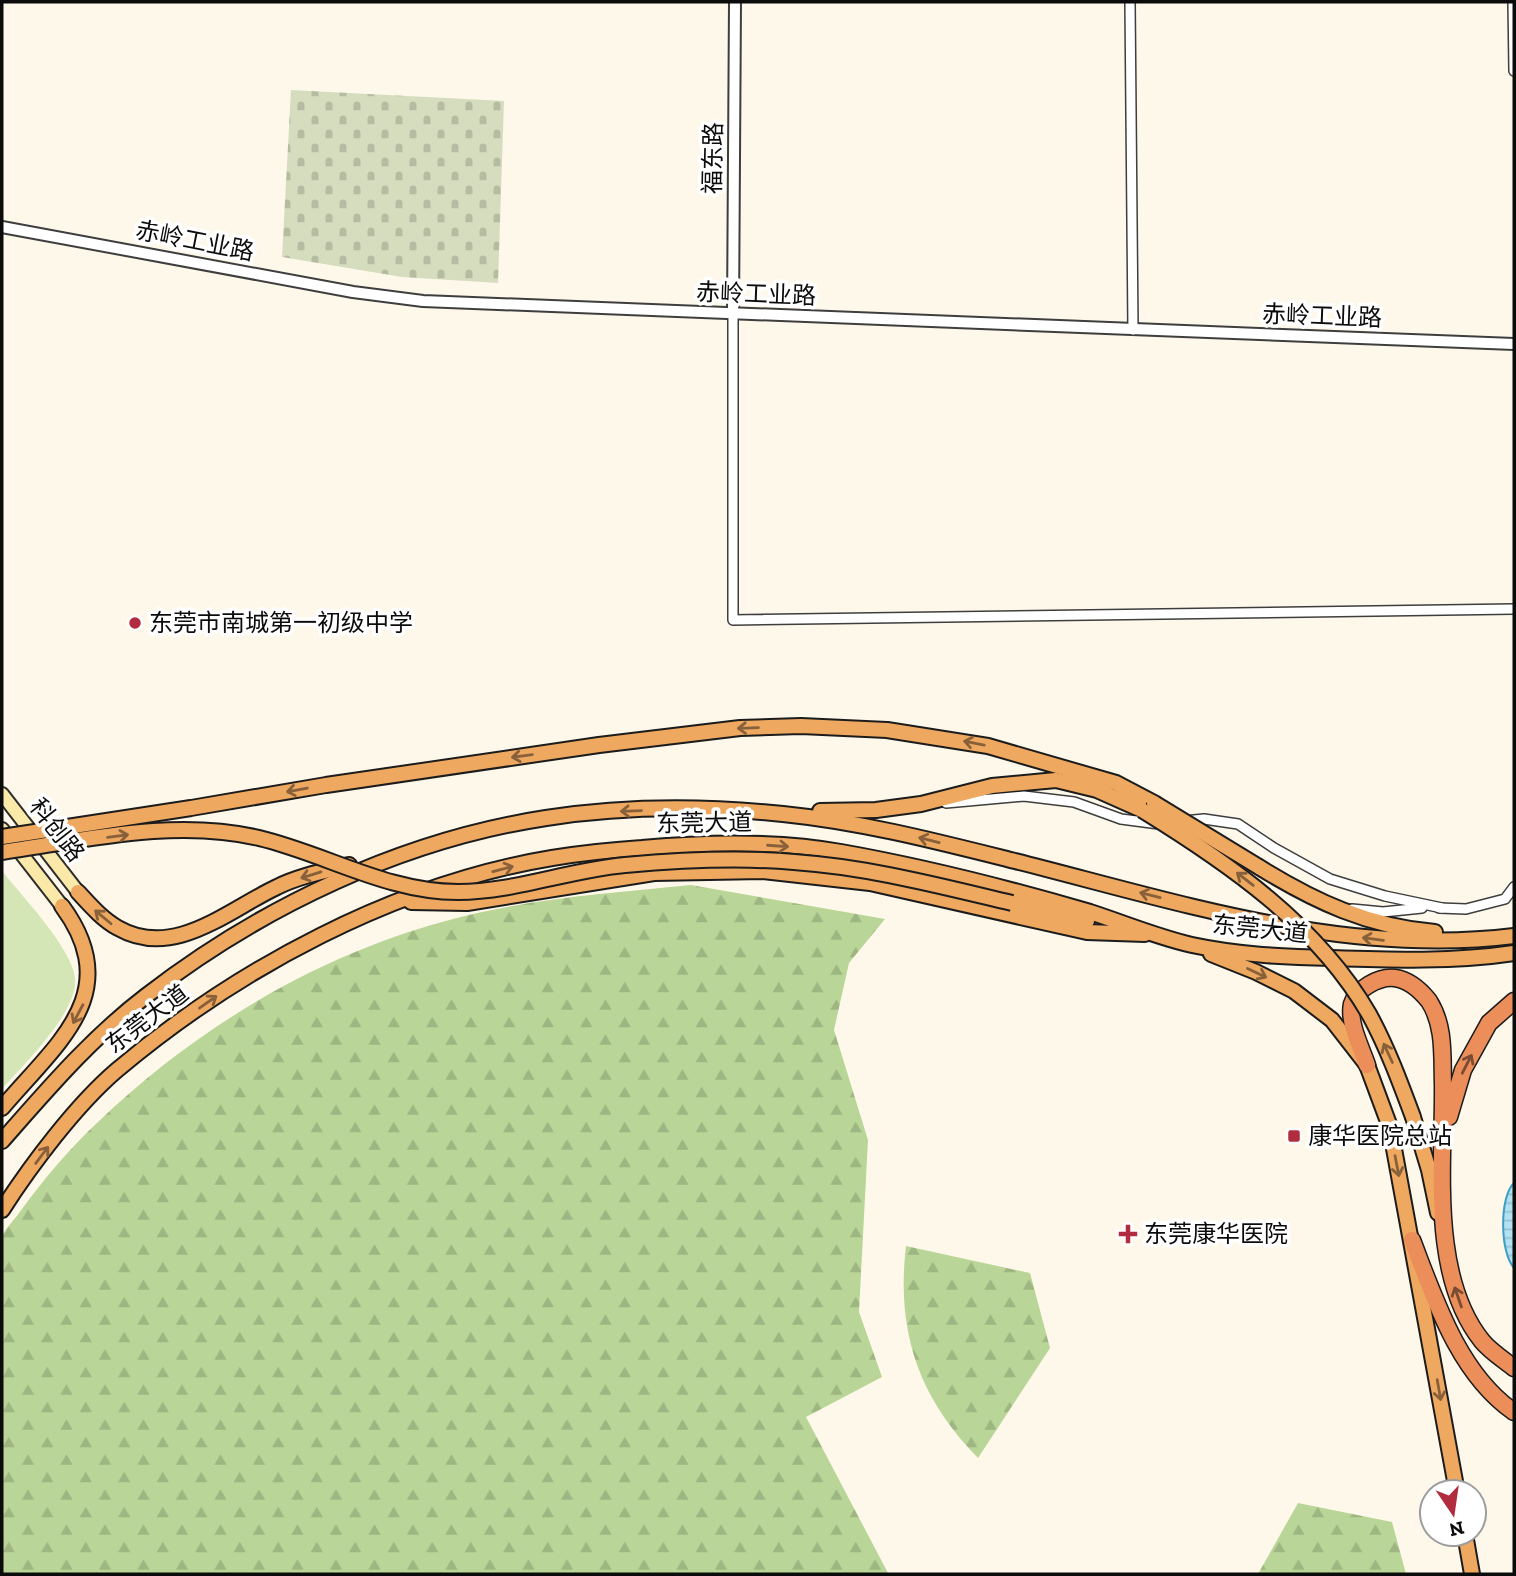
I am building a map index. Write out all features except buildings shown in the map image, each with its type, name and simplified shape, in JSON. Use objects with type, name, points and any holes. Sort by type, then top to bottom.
[{"type":"highway","points":[[2,837],[326,785],[599,745],[740,728],[801,726],[887,730],[988,746],[1116,783],[1250,882],[1285,913],[1329,960],[1368,1013],[1390,1056],[1413,1117],[1429,1170],[1462,1308],[1483,1343],[1514,1378]]},
{"type":"highway","points":[[1040,761],[1097,790]]},
{"type":"highway","points":[[749,811],[876,810],[921,804],[992,786],[1056,780],[1148,806],[1302,893],[1371,921],[1411,930],[1508,937]]},
{"type":"highway","name":"东莞大道","points":[[2,1141],[89,1045],[145,996],[230,939],[286,906],[402,855],[463,836],[548,818],[621,811],[749,811],[834,820],[894,832],[1280,926],[1385,940],[1508,937]]},
{"type":"highway","points":[[2,852],[140,833],[193,830],[258,838],[389,882],[422,889],[459,892],[496,888],[621,865],[707,860],[796,862],[881,873],[1154,934]]},
{"type":"highway","name":"东莞大道","points":[[2,1210],[60,1131],[114,1072],[251,973],[356,919],[399,901],[462,880],[552,858],[685,844],[745,844],[835,851],[999,886],[1192,945],[1256,955],[1386,960],[1514,953]]},
{"type":"highway","points":[[78,892],[99,915],[119,929],[140,936],[164,939],[203,928],[278,886],[312,874],[368,860],[402,855]]},
{"type":"highway","points":[[399,901],[467,903],[654,873],[763,871],[870,883],[1087,932],[1154,934]]},
{"type":"highway","points":[[2,1108],[76,1020],[85,1000],[89,980],[84,942],[77,926],[62,906]]},
{"type":"highway","points":[[1171,939],[1256,972],[1294,991],[1332,1020],[1367,1065]]},
{"type":"highway","points":[[1386,960],[1424,964],[1514,964]]},
{"type":"highway","points":[[1446,1248],[1443,1046],[1439,1026],[1433,1009],[1422,992],[1395,978],[1378,981],[1361,991],[1352,1002],[1352,1018],[1390,1127],[1454,1478]]},
{"type":"highway","points":[[1443,1154],[1451,1104],[1463,1070],[1489,1023],[1514,1002]]},
{"type":"highway","points":[[1412,1240],[1435,1298],[1469,1363],[1496,1399],[1514,1412]]},
{"type":"highway","points":[[1483,1343],[1514,1368]]},
{"type":"highway","points":[[1467,1548],[1472,1574]]},
{"type":"main road","name":"科创路","points":[[2,794],[78,892]]},
{"type":"main road","name":"科创路","points":[[2,828],[62,906]]},
{"type":"street","name":"福东路","points":[[733,314],[735,2]]},
{"type":"street","points":[[1130,2],[1133,330]]},
{"type":"street","points":[[1513,2],[1514,71]]},
{"type":"street","name":"赤岭工业路","points":[[2,227],[400,299],[1514,344]]},
{"type":"street","points":[[733,314],[733,620],[1514,609]]},
{"type":"street","points":[[921,804],[1024,796],[1073,802],[1121,819],[1156,824],[1204,819],[1238,824],[1274,848],[1330,879],[1385,897],[1442,908]]},
{"type":"street","points":[[1333,907],[1383,912],[1416,907],[1466,909],[1505,899],[1514,887]]},
{"type":"green space","points":[[291,90],[504,101],[498,283],[402,277],[282,257]]},
{"type":"green space","points":[[2,871],[56,937],[72,966],[75,978],[74,991],[59,1021],[2,1089]]},
{"type":"green space","points":[[691,885],[885,919],[849,963],[834,1030],[868,1140],[859,1312],[882,1377],[806,1417],[888,1573],[2,1574],[2,1236],[47,1177],[87,1132],[140,1084],[232,1017],[280,988],[383,941],[437,923],[517,905]]},
{"type":"green space","points":[[906,1246],[1030,1273],[1050,1348],[978,1458],[940,1411],[926,1387],[916,1361],[905,1306]]},
{"type":"green space","points":[[1298,1503],[1392,1522],[1406,1574],[1258,1574]]},
{"type":"water","points":[[1514,1183],[1514,1268],[1506,1250],[1503,1225],[1506,1200]]},
{"type":"place","name":"东莞市南城第一初级中学","points":[[135,623]]},
{"type":"place","name":"康华医院总站","points":[[1294,1136]]},
{"type":"place","name":"东莞康华医院","points":[[1128,1234]]}]
